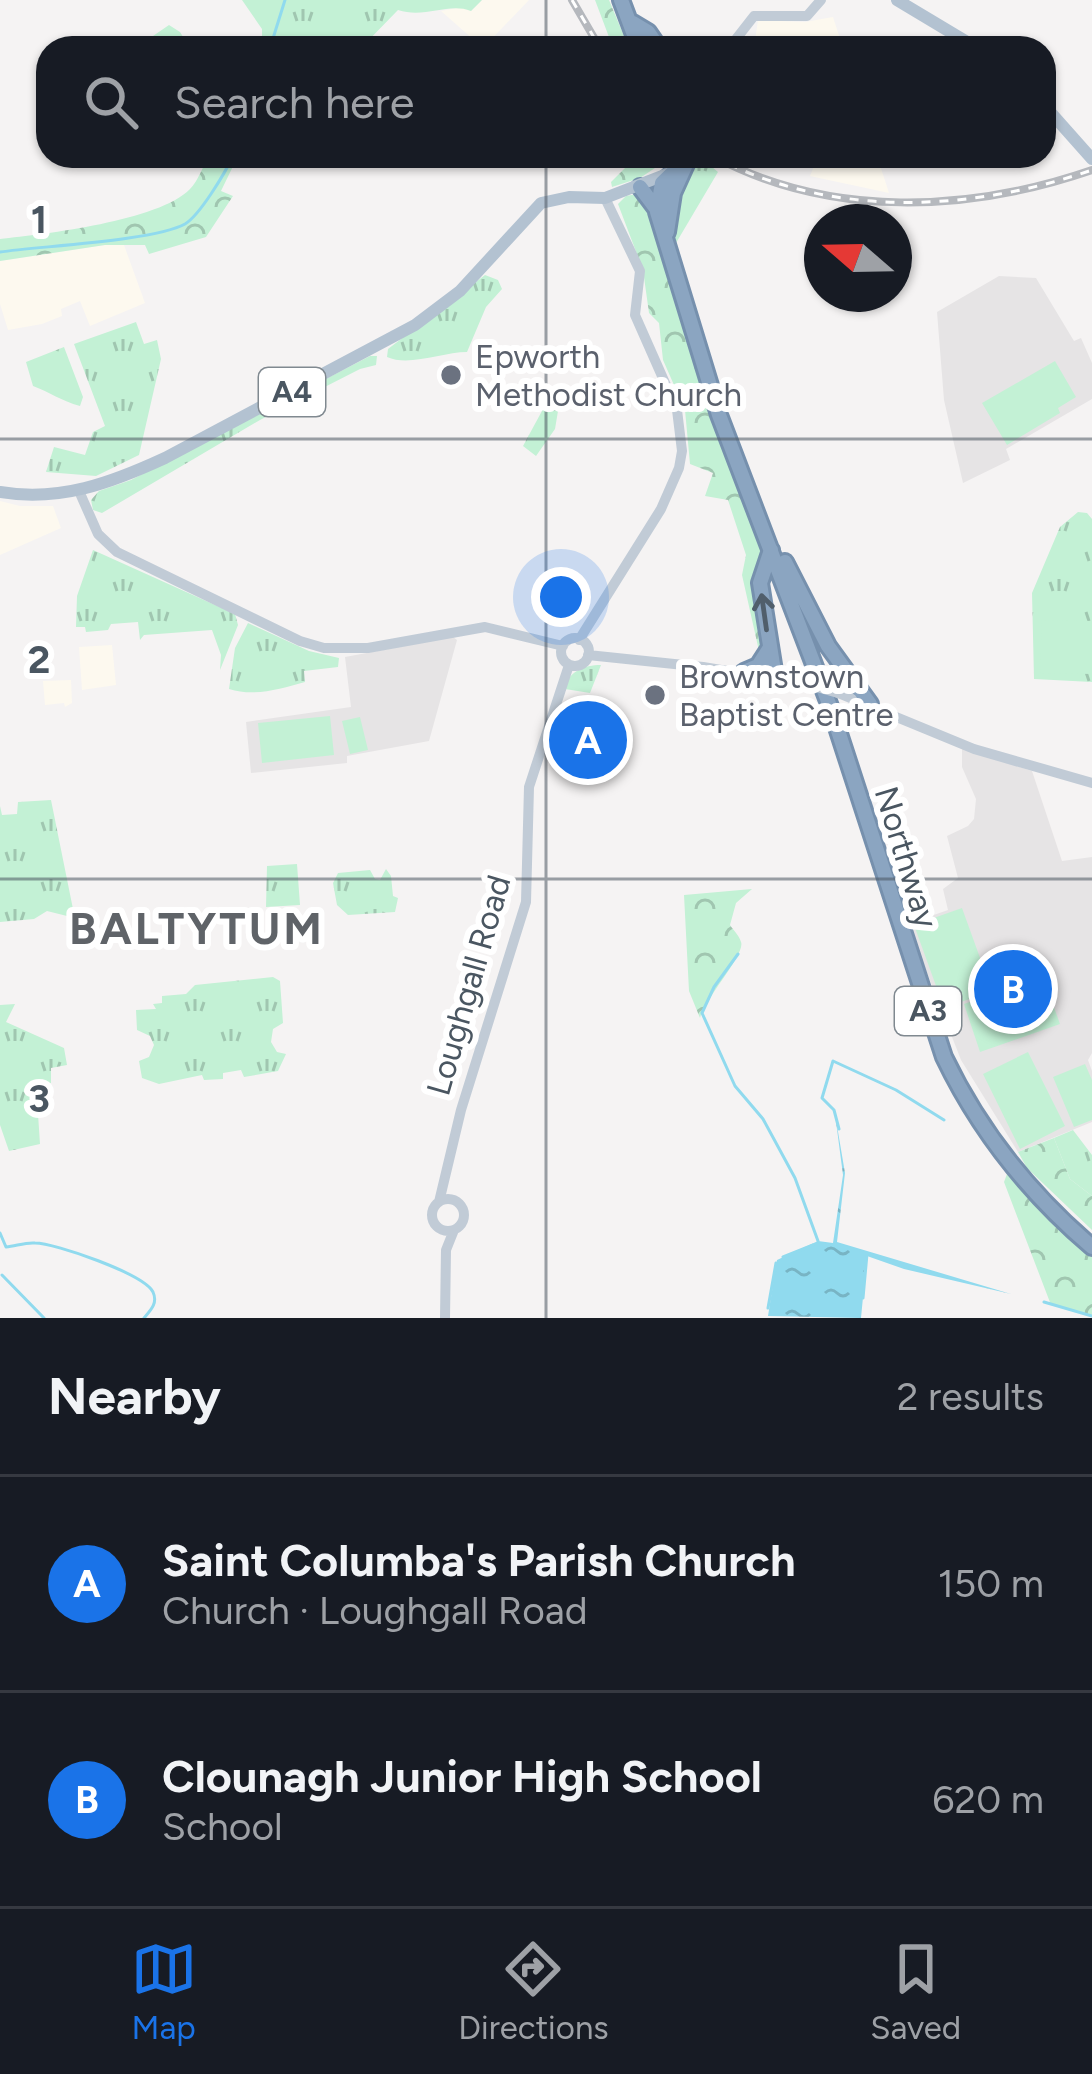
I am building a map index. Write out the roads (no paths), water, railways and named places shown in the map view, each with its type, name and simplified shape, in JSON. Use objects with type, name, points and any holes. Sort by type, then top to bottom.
[{"type":"highway","points":[[621,0],[635,36]]},
{"type":"highway","points":[[630,19],[650,36]]},
{"type":"highway","points":[[659,184],[677,168]]},
{"type":"highway","name":"Northway","points":[[659,184],[657,212],[712,395],[840,734],[944,1057],[962,1093],[1012,1165],[1092,1247]]},
{"type":"highway","name":"Northway","points":[[659,184],[666,240]]},
{"type":"highway","points":[[765,534],[828,646],[870,704]]},
{"type":"highway","points":[[771,550],[760,583],[775,677]]},
{"type":"highway","points":[[744,672],[765,660],[770,649]]},
{"type":"highway","points":[[843,694],[853,679]]},
{"type":"main road","points":[[738,36],[756,10],[808,16],[821,0]]},
{"type":"main road","points":[[897,0],[957,36]]},
{"type":"main road","points":[[1056,118],[1092,159]]},
{"type":"main road","name":"A4","points":[[0,492],[45,495],[123,478],[415,325],[460,291],[541,203],[569,197],[605,198],[659,184]]},
{"type":"main road","points":[[579,640],[661,509],[680,468],[682,451],[677,410],[634,311],[640,271],[605,198]]},
{"type":"main road","points":[[79,491],[98,534],[117,553],[309,644],[351,650],[485,627],[562,646]]},
{"type":"main road","points":[[579,640],[562,646],[561,655],[569,665],[581,664],[588,655]]},
{"type":"main road","points":[[579,640],[588,655]]},
{"type":"main road","points":[[588,655],[744,672],[807,684],[870,704],[974,749],[1092,783]]},
{"type":"main road","name":"Loughgall Road","points":[[440,1202],[455,1130],[526,902],[529,787],[569,665]]},
{"type":"main road","points":[[446,1180],[464,1216],[446,1250]]},
{"type":"main road","points":[[445,1318],[446,1250],[432,1214],[440,1202],[454,1200]]},
{"type":"main road","points":[[439,1228],[454,1230]]},
{"type":"water","points":[[835,1114],[845,1173],[837,1242],[1011,1294],[867,1256],[861,1318],[768,1316],[777,1260],[818,1241],[833,1243],[843,1175]]},
{"type":"waterway","points":[[274,36],[285,0]]},
{"type":"waterway","points":[[0,252],[170,230],[191,219],[226,168]]},
{"type":"waterway","points":[[738,954],[702,1013],[735,1086],[763,1119],[795,1178],[818,1241]]},
{"type":"waterway","points":[[839,1129],[834,1110],[822,1098],[833,1061],[896,1090],[944,1120]]},
{"type":"waterway","points":[[0,1233],[6,1247],[45,1244],[134,1277],[154,1296],[144,1318]]},
{"type":"waterway","points":[[783,1257],[813,1245]]},
{"type":"waterway","points":[[863,1298],[867,1254]]},
{"type":"waterway","points":[[768,1308],[776,1263]]},
{"type":"waterway","points":[[2,1275],[44,1318]]},
{"type":"waterway","points":[[1044,1302],[1092,1316]]},
{"type":"railway","points":[[572,0],[593,36]]},
{"type":"railway","points":[[740,168],[804,191],[901,202],[998,194],[1092,170]]},
{"type":"place","name":"Epworth Methodist Church","points":[[451,375]]},
{"type":"place","name":"Brownstown Baptist Centre","points":[[655,695]]},
{"type":"place","name":"Saint Columba's Parish Church","points":[[588,740]]},
{"type":"place","name":"Clounagh Junior High School","points":[[1013,989]]},
{"type":"district","name":"BALTYTUM","points":[[197,928]]}]
